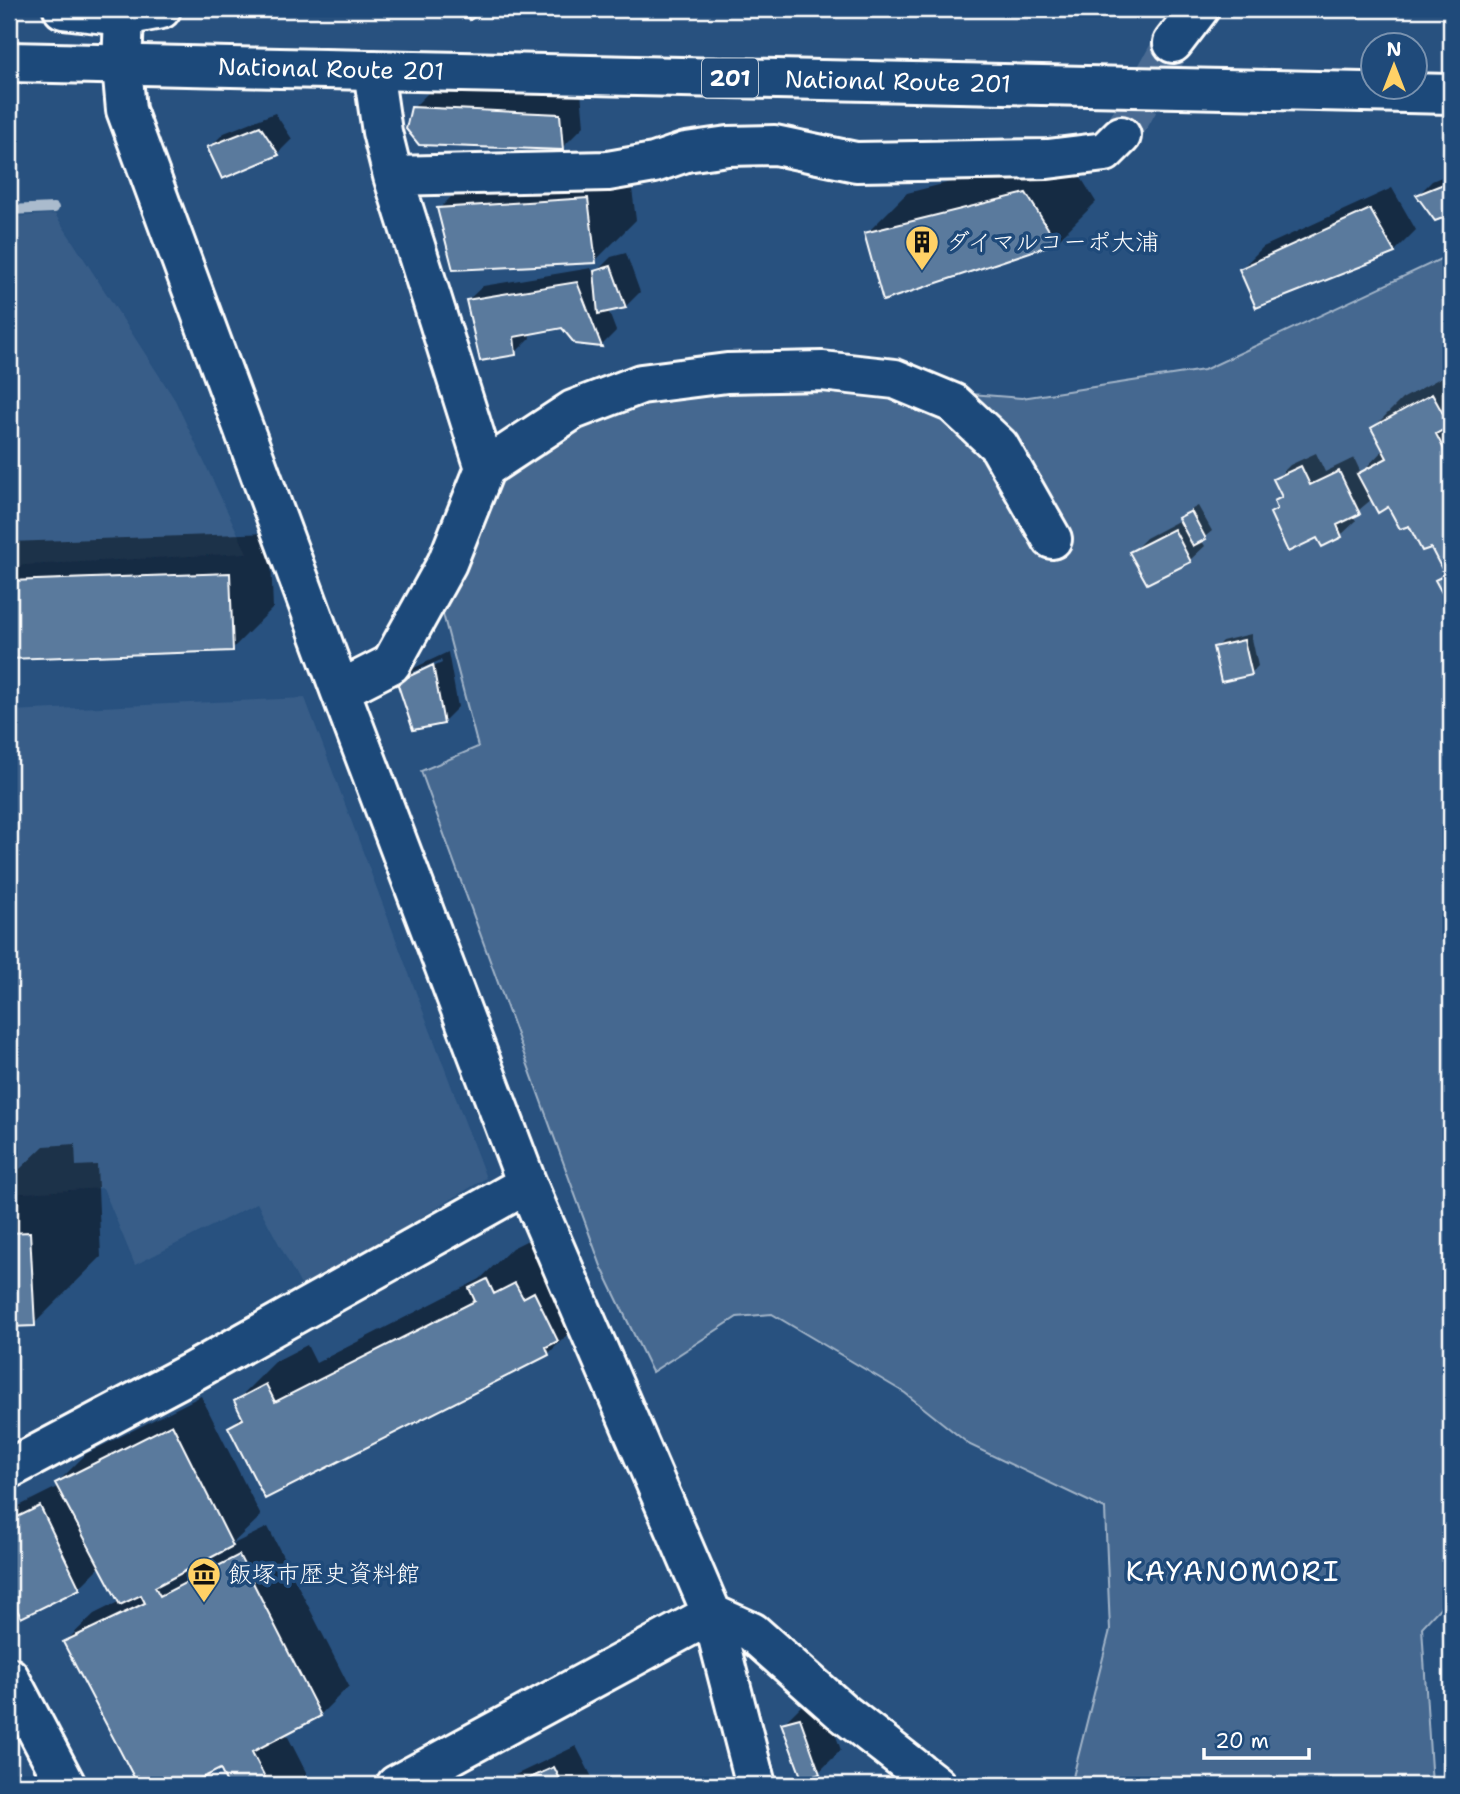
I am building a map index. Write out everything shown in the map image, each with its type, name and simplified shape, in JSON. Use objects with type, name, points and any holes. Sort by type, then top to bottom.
[{"type":"main road","points":[[63,9],[124,16],[161,9]]},
{"type":"main road","points":[[1173,43],[1199,9]]},
{"type":"main road","points":[[124,16],[122,66],[129,118],[340,690],[527,1184],[712,1614],[755,1785]]},
{"type":"main road","name":"National Route 201","points":[[9,62],[1451,94]]},
{"type":"main road","points":[[373,70],[382,132],[393,176],[485,468]]},
{"type":"main road","points":[[393,176],[608,171],[654,163],[686,152],[728,146],[775,145],[856,162],[1048,159],[1105,152],[1121,136]]},
{"type":"main road","points":[[340,690],[391,664],[447,563],[485,468],[573,411],[641,384],[727,373],[821,371],[895,379],[953,403],[999,446],[1052,539]]},
{"type":"main road","points":[[9,1469],[190,1373],[527,1184]]},
{"type":"main road","points":[[396,1785],[712,1614]]},
{"type":"main road","points":[[712,1614],[752,1632],[841,1711],[936,1785]]},
{"type":"main road","points":[[9,1677],[66,1785]]},
{"type":"shaded area","points":[[55,214],[175,400],[247,553],[9,566],[9,217]]},
{"type":"shaded area","points":[[1451,254],[1451,1596],[1422,1627],[1432,1785],[1077,1785],[1073,1777],[1110,1630],[1105,1509],[970,1445],[905,1393],[772,1314],[737,1317],[652,1372],[601,1266],[421,771],[478,747],[442,610],[497,478],[580,419],[644,395],[729,384],[894,388],[1022,398],[1204,370]]},
{"type":"shaded area","points":[[305,698],[486,1178],[303,1289],[257,1203],[135,1265],[103,1188],[9,1194],[9,711]]},
{"type":"building","points":[[462,9],[485,9],[470,20]]},
{"type":"building","points":[[411,107],[560,114],[563,150],[419,145],[406,129]]},
{"type":"building","points":[[260,126],[279,155],[222,179],[207,147]]},
{"type":"building","points":[[1451,181],[1451,215],[1435,221],[1416,195]]},
{"type":"building","name":"ダイマルコーポ大浦","points":[[1026,193],[1057,243],[883,301],[864,233]]},
{"type":"building","points":[[588,198],[596,263],[453,270],[437,208]]},
{"type":"building","points":[[1370,209],[1395,253],[1256,308],[1239,269]]},
{"type":"building","points":[[611,266],[626,308],[598,314],[594,271]]},
{"type":"building","points":[[577,282],[602,347],[575,344],[562,328],[514,337],[516,355],[480,361],[466,300]]},
{"type":"building","points":[[1432,394],[1450,426],[1436,434],[1449,459],[1451,457],[1449,606],[1435,580],[1445,575],[1431,548],[1422,551],[1409,526],[1400,529],[1388,507],[1378,513],[1357,474],[1387,458],[1371,428]]},
{"type":"building","points":[[1301,466],[1310,485],[1339,471],[1360,514],[1337,525],[1342,537],[1322,547],[1317,538],[1288,552],[1270,513],[1277,509],[1274,501],[1282,497],[1273,479]]},
{"type":"building","points":[[1191,511],[1206,539],[1193,546],[1178,518]]},
{"type":"building","points":[[1174,529],[1191,562],[1147,584],[1129,552]]},
{"type":"building","points":[[230,573],[233,651],[9,659],[9,581]]},
{"type":"building","points":[[1244,640],[1252,675],[1221,682],[1213,647]]},
{"type":"building","points":[[433,665],[444,724],[413,730],[397,682]]},
{"type":"building","points":[[30,1232],[35,1326],[9,1327],[9,1233]]},
{"type":"building","points":[[487,1279],[494,1294],[515,1283],[523,1298],[534,1292],[558,1341],[546,1347],[549,1355],[265,1499],[228,1427],[243,1419],[234,1401],[266,1384],[275,1402],[475,1301],[469,1288]]},
{"type":"building","name":"飯塚市歴史資料館","points":[[172,1424],[233,1546],[155,1587],[160,1596],[239,1555],[321,1716],[252,1752],[269,1785],[228,1785],[220,1769],[188,1785],[138,1785],[63,1642],[145,1603],[141,1595],[120,1605],[55,1483]]},
{"type":"building","points":[[40,1506],[80,1589],[21,1618],[9,1592],[9,1521]]},
{"type":"building","points":[[800,1718],[820,1774],[802,1779],[781,1723]]},
{"type":"building","points":[[554,1767],[563,1785],[515,1785]]},
{"type":"waterway","points":[[9,210],[54,208]]},
{"type":"tunnel","points":[[1121,136],[1173,43]]},
{"type":"place","name":"ダイマルコーポ大浦","points":[[922,272]]},
{"type":"place","name":"飯塚市歴史資料館","points":[[204,1604]]},
{"type":"district","name":"KAYANOMORI","points":[[1233,1571]]}]
